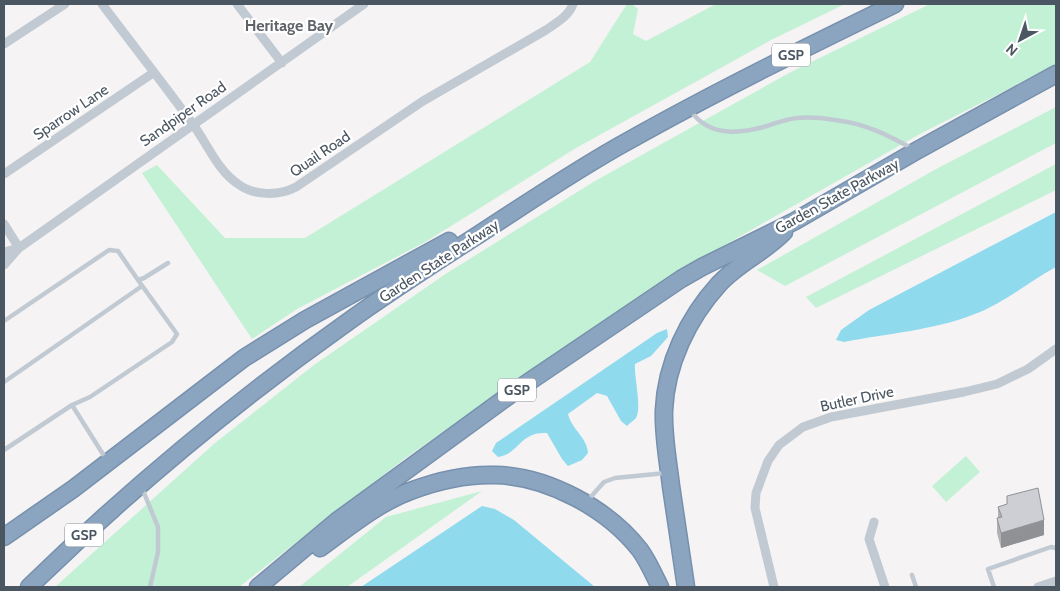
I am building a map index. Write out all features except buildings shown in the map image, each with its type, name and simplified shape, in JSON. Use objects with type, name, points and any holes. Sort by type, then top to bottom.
[{"type":"highway","name":"Garden State Parkway","points":[[29,587],[141,485],[224,415],[326,337],[407,281],[537,196],[628,141],[688,108],[895,4]]},
{"type":"highway","name":"Garden State Parkway","points":[[260,587],[324,531],[511,394],[681,280],[702,267],[795,221],[916,151],[1056,74]]},
{"type":"highway","points":[[4,537],[73,489],[224,372],[263,345],[427,254],[500,210],[537,196]]},
{"type":"highway","points":[[686,587],[665,436],[664,411],[666,390],[677,349],[696,314],[719,283],[747,260],[774,244],[795,221]]},
{"type":"highway","points":[[260,587],[386,502],[412,490],[444,480],[470,475],[497,474],[544,485],[579,499],[612,521],[641,551],[660,587]]},
{"type":"street","points":[[4,44],[65,4]]},
{"type":"street","name":"Quail Road","points":[[102,4],[193,124],[224,171],[238,184],[257,192],[274,194],[287,192],[423,101],[546,30],[562,19],[573,4]]},
{"type":"street","points":[[237,4],[282,63]]},
{"type":"street","name":"Sandpiper Road","points":[[4,265],[19,248],[364,4]]},
{"type":"street","name":"Sparrow Lane","points":[[4,174],[153,73]]},
{"type":"street","points":[[4,224],[19,248]]},
{"type":"street","name":"Sandpiper Road","points":[[4,252],[19,248]]},
{"type":"street","name":"Butler Drive","points":[[774,587],[756,508],[756,493],[765,468],[779,445],[803,427],[831,417],[997,384],[1028,369],[1056,349]]},
{"type":"street","points":[[874,522],[869,538],[885,587]]},
{"type":"street","points":[[1038,587],[1056,581]]},
{"type":"lane","points":[[688,108],[697,120],[706,126],[724,131],[755,129],[797,118],[835,120],[865,126],[884,133],[916,151]]},
{"type":"lane","points":[[4,322],[109,250],[118,251],[177,334],[172,342],[164,348],[90,397],[72,405],[4,450]]},
{"type":"lane","points":[[138,280],[168,263]]},
{"type":"lane","points":[[4,382],[142,286]]},
{"type":"lane","points":[[72,405],[108,462]]},
{"type":"lane","points":[[586,504],[604,482],[615,478],[670,472]]},
{"type":"lane","points":[[141,485],[158,527],[158,552],[150,587]]},
{"type":"lane","points":[[994,587],[988,569],[1051,547],[1056,548]]},
{"type":"lane","points":[[912,574],[916,587]]},
{"type":"green space","points":[[627,4],[632,4],[638,9],[633,34],[646,41],[716,4],[845,4],[771,40],[576,148],[427,241],[297,309],[252,339],[142,173],[157,165],[225,238],[305,238],[590,62]]},
{"type":"green space","points":[[930,4],[1056,4],[1056,65],[920,134],[737,238],[575,340],[404,459],[239,587],[55,587],[215,443],[314,365],[447,273],[595,181],[789,73]]},
{"type":"green space","points":[[1056,107],[1056,143],[785,286],[757,270],[938,168]]},
{"type":"green space","points":[[1056,164],[1056,190],[816,308],[806,297]]},
{"type":"green space","points":[[966,456],[980,472],[946,502],[932,486]]},
{"type":"green space","points":[[482,491],[347,587],[299,587],[386,517]]},
{"type":"water","points":[[1056,212],[1056,267],[1005,299],[972,315],[942,324],[844,342],[836,340],[841,330],[869,310]]},
{"type":"water","points":[[667,329],[668,337],[651,356],[635,364],[638,413],[634,420],[627,426],[621,421],[607,396],[597,393],[568,414],[587,447],[588,453],[582,460],[568,466],[547,433],[538,433],[525,439],[505,455],[498,457],[492,451],[496,443],[657,333]]},
{"type":"water","points":[[482,506],[495,509],[514,520],[595,587],[361,587]]},
{"type":"district","name":"Heritage Bay","points":[[289,25]]}]
